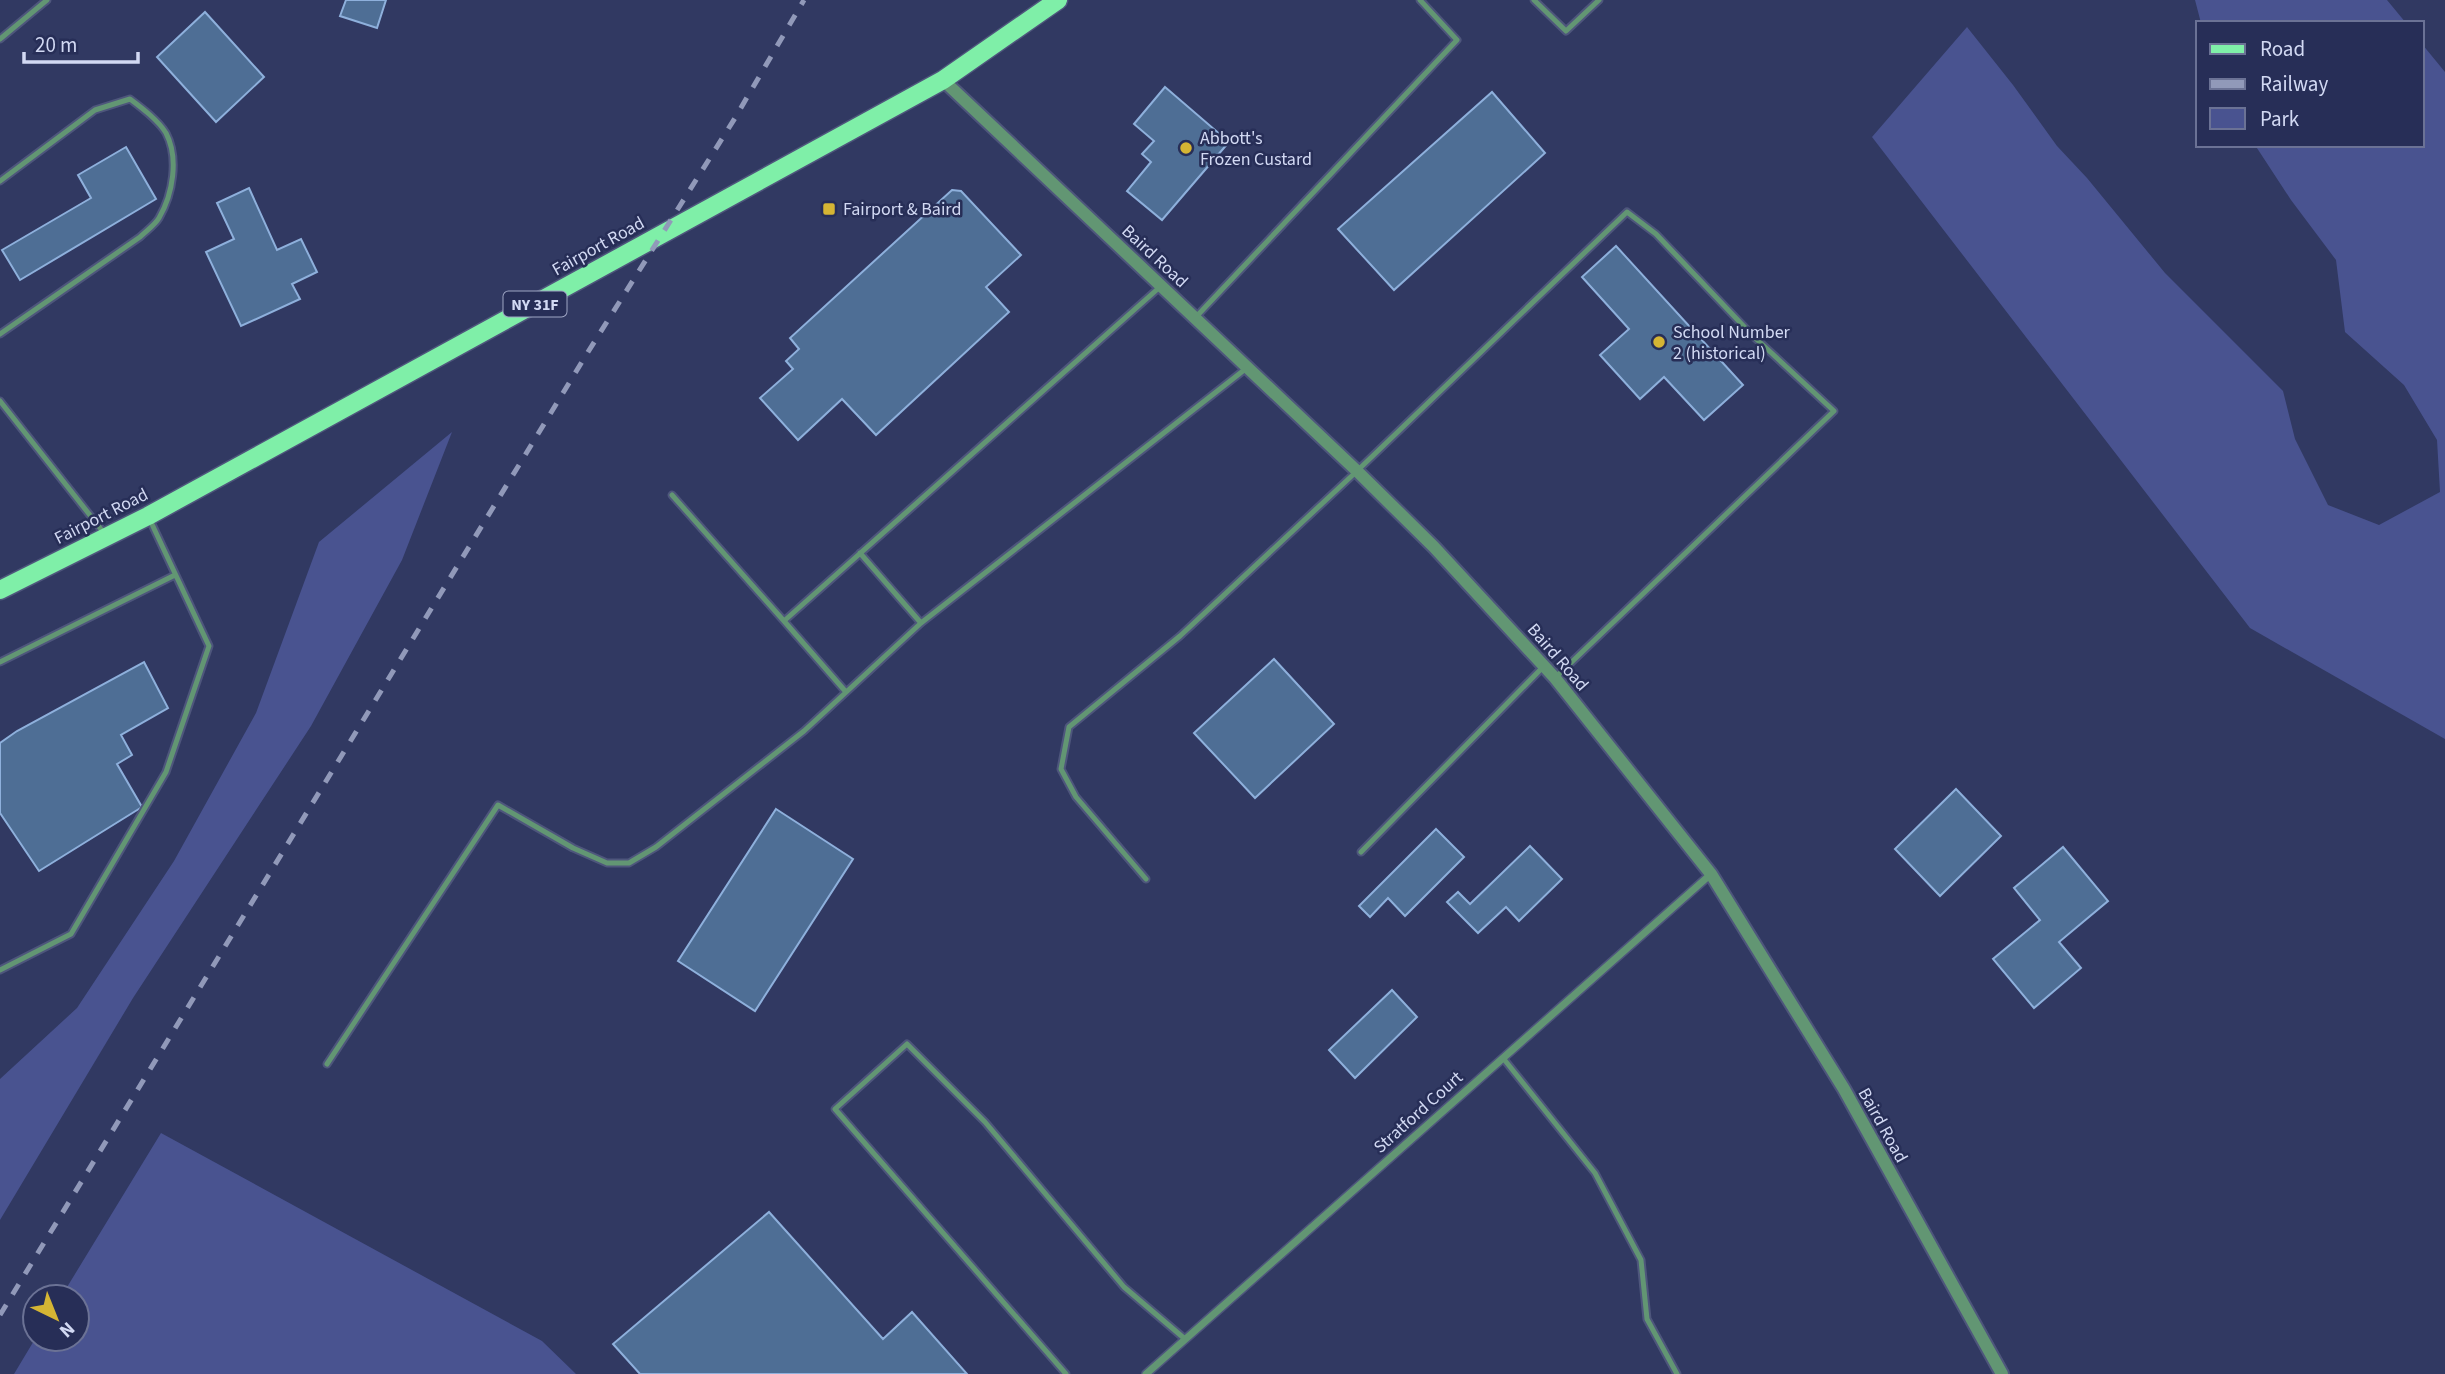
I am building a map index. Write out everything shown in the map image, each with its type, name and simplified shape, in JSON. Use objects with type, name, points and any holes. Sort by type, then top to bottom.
[{"type":"main road","name":"Fairport Road","points":[[0,590],[148,516],[943,80],[1026,25],[1058,0]]},
{"type":"street","name":"Baird Road","points":[[943,80],[1357,471],[1434,547],[1555,678],[1711,874],[1844,1089],[2002,1374]]},
{"type":"street","name":"Stratford Court","points":[[1146,1374],[1711,874]]},
{"type":"lane","points":[[0,39],[47,0]]},
{"type":"lane","points":[[1195,318],[1457,40],[1420,0]]},
{"type":"lane","points":[[1534,0],[1566,31],[1599,0]]},
{"type":"lane","points":[[0,181],[95,110],[130,99],[165,132],[171,149],[173,177],[169,197],[158,220],[140,237],[0,334]]},
{"type":"lane","points":[[1146,879],[1076,797],[1061,769],[1069,727],[1180,636],[1627,212],[1656,234],[1752,335],[1834,411],[1555,678]]},
{"type":"lane","points":[[783,621],[1160,286]]},
{"type":"lane","points":[[327,1064],[498,805],[573,848],[607,863],[629,863],[656,847],[804,731],[921,623],[1248,367]]},
{"type":"lane","points":[[0,401],[106,536]]},
{"type":"lane","points":[[672,495],[846,692]]},
{"type":"lane","points":[[0,970],[71,934],[166,772],[209,646],[148,516]]},
{"type":"lane","points":[[860,553],[921,623]]},
{"type":"lane","points":[[0,662],[175,575]]},
{"type":"lane","points":[[1361,852],[1544,666]]},
{"type":"lane","points":[[1066,1374],[835,1109],[907,1044],[985,1122],[1124,1287],[1185,1339]]},
{"type":"lane","points":[[1503,1058],[1595,1173],[1641,1261],[1647,1319],[1677,1374]]},
{"type":"green space","points":[[2195,0],[2387,0],[2404,21],[2200,21]]},
{"type":"green space","points":[[1967,27],[2057,146],[2087,178],[2165,273],[2283,391],[2295,439],[2328,505],[2379,525],[2440,492],[2437,440],[2404,385],[2345,332],[2336,260],[2291,200],[2256,147],[2424,147],[2424,46],[2445,72],[2445,739],[2250,628],[1872,137]]},
{"type":"green space","points":[[452,432],[402,560],[311,726],[133,998],[0,1220],[0,1079],[77,1008],[174,861],[256,713],[319,542]]},
{"type":"green space","points":[[161,1133],[542,1341],[576,1374],[14,1374],[27,1353],[91,1353],[91,1283],[70,1283]]},
{"type":"building","points":[[346,0],[386,0],[377,28],[340,16]]},
{"type":"building","points":[[205,12],[264,77],[216,122],[157,57]]},
{"type":"building","name":"Abbott's Frozen Custard","points":[[1165,87],[1229,142],[1162,220],[1127,191],[1151,162],[1142,154],[1154,141],[1134,124]]},
{"type":"building","points":[[1492,92],[1545,153],[1394,290],[1338,229]]},
{"type":"building","points":[[126,147],[156,199],[20,280],[2,250],[91,198],[78,175]]},
{"type":"building","points":[[249,188],[277,250],[301,239],[317,272],[292,284],[300,299],[241,326],[206,252],[234,239],[217,203]]},
{"type":"building","points":[[952,190],[961,191],[1021,255],[986,287],[1009,312],[876,435],[842,399],[798,440],[760,398],[793,369],[786,361],[799,349],[790,338]]},
{"type":"building","name":"School Number 2 (historical)","points":[[1616,246],[1743,385],[1704,420],[1664,377],[1640,399],[1600,355],[1629,329],[1582,277]]},
{"type":"building","points":[[1274,659],[1334,724],[1255,798],[1194,733]]},
{"type":"building","points":[[144,662],[168,708],[121,735],[132,755],[117,764],[142,807],[39,871],[0,813],[0,743],[17,731]]},
{"type":"building","points":[[1956,789],[2001,836],[1940,896],[1895,849]]},
{"type":"building","points":[[776,809],[853,859],[755,1011],[678,961]]},
{"type":"building","points":[[1436,829],[1464,857],[1405,916],[1388,898],[1370,917],[1359,906]]},
{"type":"building","points":[[1530,846],[1562,879],[1519,921],[1506,907],[1478,933],[1447,902],[1458,892],[1470,904]]},
{"type":"building","points":[[2063,847],[2108,901],[2059,942],[2081,968],[2034,1008],[1993,959],[2040,920],[2014,888]]},
{"type":"building","points":[[1392,990],[1417,1017],[1355,1078],[1329,1050]]},
{"type":"building","points":[[769,1212],[883,1339],[912,1312],[967,1374],[640,1374],[613,1344]]},
{"type":"railway","points":[[0,1315],[588,352],[735,118],[804,0]]},
{"type":"place","name":"Abbott's Frozen Custard","points":[[1186,148]]},
{"type":"place","name":"Fairport & Baird","points":[[829,209]]},
{"type":"place","name":"School Number 2 (historical)","points":[[1659,342]]}]
